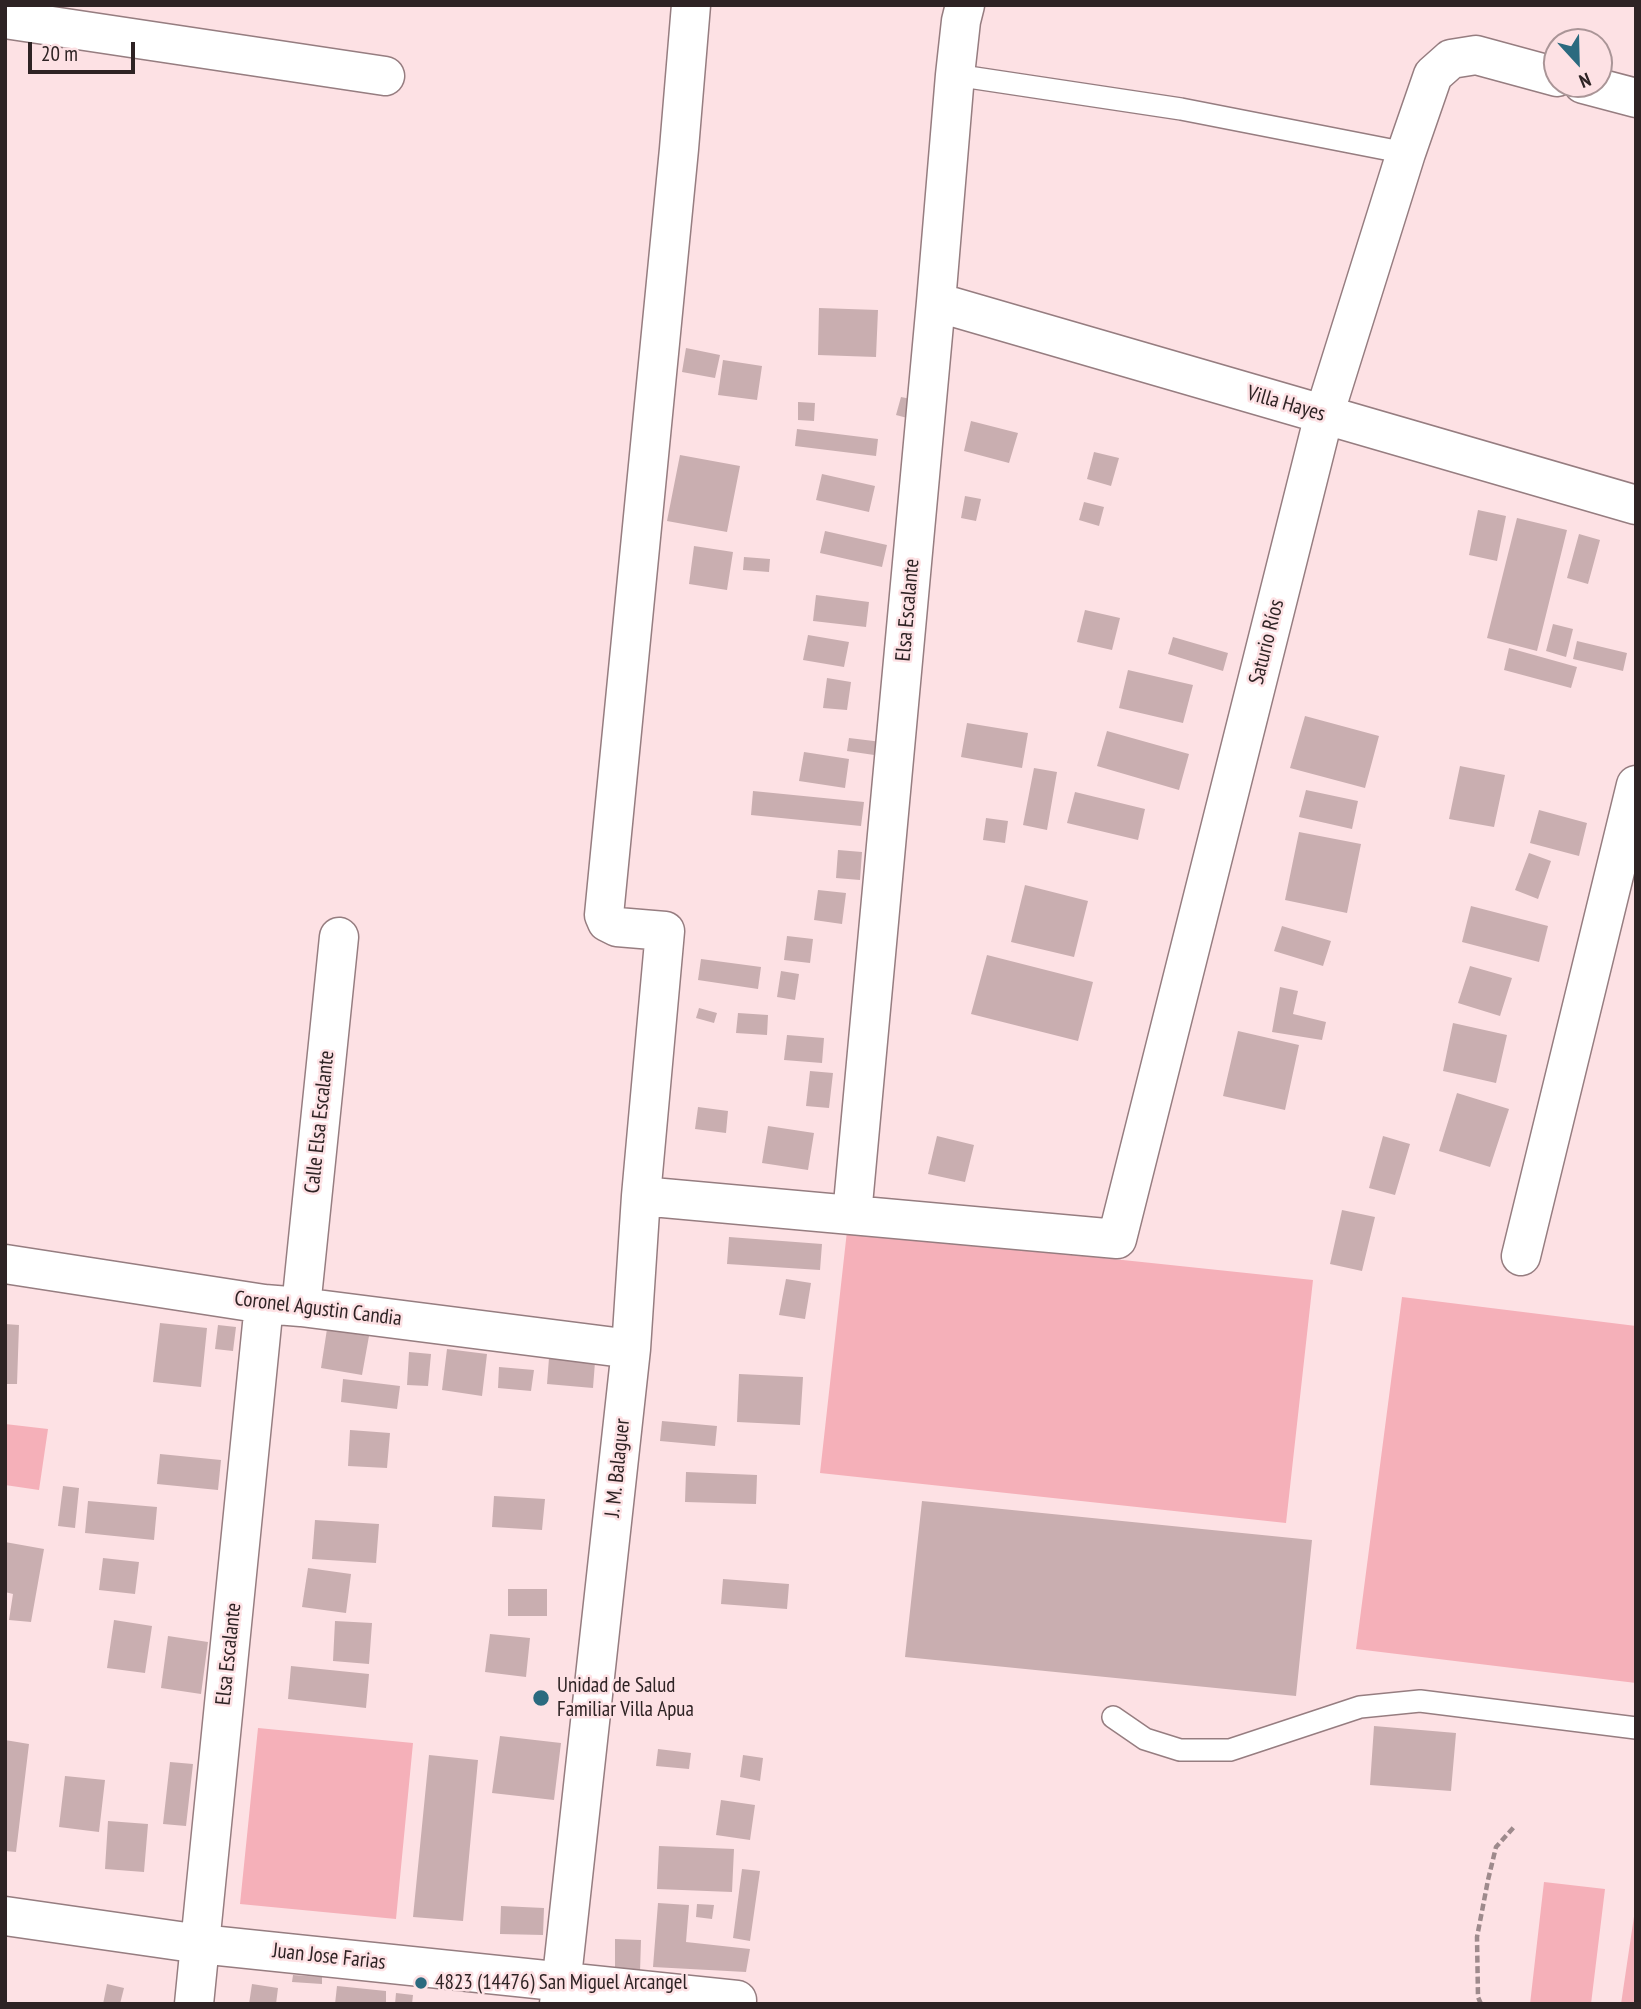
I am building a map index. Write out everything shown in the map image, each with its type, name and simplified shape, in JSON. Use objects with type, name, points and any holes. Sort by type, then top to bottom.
[{"type":"street","name":"J. M. Balaguer","points":[[560,1992],[631,1349],[640,1196],[665,931],[617,928],[607,922],[604,915],[691,5]]},
{"type":"street","name":"Elsa Escalante","points":[[852,1214],[955,75],[965,5]]},
{"type":"street","points":[[5,19],[385,76]]},
{"type":"street","name":"Saturio Ríos","points":[[852,1214],[1117,1239],[1324,415],[1433,75],[1451,58],[1476,55],[1543,73]]},
{"type":"street","points":[[1613,90],[1635,94]]},
{"type":"street","name":"Villa Hayes","points":[[936,302],[1636,505]]},
{"type":"street","points":[[1521,1256],[1636,785]]},
{"type":"street","name":"Calle Elsa Escalante","points":[[301,1307],[339,937]]},
{"type":"street","points":[[640,1196],[852,1214]]},
{"type":"street","name":"Coronel Agustin Candia","points":[[5,1264],[264,1304],[631,1349]]},
{"type":"street","name":"Elsa Escalante","points":[[194,2004],[264,1304]]},
{"type":"street","name":"Juan Jose Farias","points":[[5,1916],[560,1992],[737,2000]]},
{"type":"lane","points":[[955,75],[1181,109],[1406,153]]},
{"type":"lane","points":[[1113,1717],[1145,1739],[1180,1750],[1230,1750],[1360,1707],[1420,1701],[1636,1728]]},
{"type":"path","points":[[1481,2004],[1478,1997],[1477,1937],[1496,1847],[1514,1827]]},
{"type":"shaded area","points":[[847,1231],[1313,1280],[1286,1523],[820,1473]]},
{"type":"shaded area","points":[[1402,1297],[1636,1326],[1636,1683],[1356,1649]]},
{"type":"shaded area","points":[[5,1424],[48,1429],[39,1490],[5,1485]]},
{"type":"shaded area","points":[[258,1728],[413,1743],[396,1919],[240,1904]]},
{"type":"shaded area","points":[[1544,1882],[1605,1889],[1591,2004],[1530,2004]]},
{"type":"shaded area","points":[[1636,1903],[1636,2004],[1621,2004]]},
{"type":"building","points":[[819,308],[878,310],[876,357],[818,355]]},
{"type":"building","points":[[686,348],[720,355],[715,378],[682,372]]},
{"type":"building","points":[[723,360],[762,366],[757,400],[718,395]]},
{"type":"building","points":[[901,397],[916,400],[911,419],[896,415]]},
{"type":"building","points":[[798,402],[815,403],[814,421],[798,420]]},
{"type":"building","points":[[971,421],[1018,433],[1009,463],[964,451]]},
{"type":"building","points":[[797,429],[878,439],[876,456],[795,446]]},
{"type":"building","points":[[1094,452],[1119,458],[1111,486],[1087,479]]},
{"type":"building","points":[[680,455],[740,466],[727,532],[667,521]]},
{"type":"building","points":[[822,474],[875,486],[869,512],[816,500]]},
{"type":"building","points":[[965,496],[981,499],[976,521],[961,518]]},
{"type":"building","points":[[1084,502],[1104,507],[1099,526],[1079,520]]},
{"type":"building","points":[[1478,510],[1506,516],[1497,561],[1469,555]]},
{"type":"building","points":[[1517,518],[1567,530],[1537,651],[1487,638]]},
{"type":"building","points":[[825,531],[887,545],[882,567],[820,553]]},
{"type":"building","points":[[1579,534],[1600,540],[1588,584],[1567,578]]},
{"type":"building","points":[[694,546],[733,552],[727,590],[689,584]]},
{"type":"building","points":[[744,557],[770,559],[769,572],[743,570]]},
{"type":"building","points":[[816,595],[869,602],[866,627],[813,621]]},
{"type":"building","points":[[1085,610],[1120,618],[1112,650],[1077,642]]},
{"type":"building","points":[[1553,624],[1573,629],[1566,657],[1546,651]]},
{"type":"building","points":[[808,635],[849,642],[844,667],[803,660]]},
{"type":"building","points":[[1173,637],[1228,653],[1223,671],[1168,654]]},
{"type":"building","points":[[1577,641],[1627,653],[1623,671],[1573,659]]},
{"type":"building","points":[[1509,648],[1577,667],[1571,688],[1504,670]]},
{"type":"building","points":[[1128,670],[1193,685],[1183,723],[1119,708]]},
{"type":"building","points":[[827,678],[851,682],[847,710],[823,708]]},
{"type":"building","points":[[1305,716],[1379,736],[1365,788],[1290,768]]},
{"type":"building","points":[[967,723],[1028,733],[1022,768],[961,757]]},
{"type":"building","points":[[1107,731],[1189,754],[1179,790],[1097,766]]},
{"type":"building","points":[[849,738],[882,742],[881,756],[847,751]]},
{"type":"building","points":[[804,752],[849,759],[845,788],[799,781]]},
{"type":"building","points":[[1460,766],[1505,775],[1494,827],[1449,819]]},
{"type":"building","points":[[1034,768],[1057,772],[1047,830],[1023,825]]},
{"type":"building","points":[[1306,790],[1358,801],[1352,829],[1299,817]]},
{"type":"building","points":[[753,791],[864,802],[861,826],[751,815]]},
{"type":"building","points":[[1075,792],[1145,809],[1138,840],[1067,823]]},
{"type":"building","points":[[1539,810],[1587,823],[1579,856],[1530,843]]},
{"type":"building","points":[[986,818],[1008,821],[1005,843],[983,840]]},
{"type":"building","points":[[1299,832],[1361,844],[1347,913],[1285,900]]},
{"type":"building","points":[[838,850],[862,852],[860,880],[836,878]]},
{"type":"building","points":[[1529,853],[1551,861],[1538,899],[1515,890]]},
{"type":"building","points":[[1025,885],[1088,901],[1074,957],[1011,942]]},
{"type":"building","points":[[818,890],[846,893],[842,924],[814,920]]},
{"type":"building","points":[[1471,906],[1548,926],[1539,962],[1462,942]]},
{"type":"building","points":[[1282,926],[1331,941],[1323,966],[1274,951]]},
{"type":"building","points":[[787,936],[813,939],[810,963],[784,960]]},
{"type":"building","points":[[987,955],[1093,982],[1078,1041],[971,1014]]},
{"type":"building","points":[[701,959],[761,967],[758,989],[698,980]]},
{"type":"building","points":[[1470,966],[1512,978],[1500,1016],[1458,1003]]},
{"type":"building","points":[[781,971],[799,974],[795,1000],[777,997]]},
{"type":"building","points":[[1280,987],[1298,991],[1293,1014],[1326,1022],[1322,1040],[1272,1032]]},
{"type":"building","points":[[699,1008],[717,1013],[714,1023],[696,1018]]},
{"type":"building","points":[[738,1013],[768,1015],[767,1035],[736,1033]]},
{"type":"building","points":[[1453,1023],[1507,1035],[1496,1083],[1443,1071]]},
{"type":"building","points":[[1238,1031],[1299,1045],[1285,1110],[1223,1096]]},
{"type":"building","points":[[787,1035],[824,1038],[822,1063],[784,1060]]},
{"type":"building","points":[[810,1071],[833,1073],[829,1108],[806,1106]]},
{"type":"building","points":[[1457,1093],[1509,1109],[1490,1167],[1439,1151]]},
{"type":"building","points":[[698,1107],[728,1111],[726,1133],[695,1129]]},
{"type":"building","points":[[768,1126],[814,1133],[808,1170],[762,1163]]},
{"type":"building","points":[[937,1136],[974,1145],[965,1182],[928,1174]]},
{"type":"building","points":[[1383,1136],[1410,1144],[1395,1195],[1369,1188]]},
{"type":"building","points":[[1342,1210],[1375,1217],[1362,1271],[1330,1264]]},
{"type":"building","points":[[729,1237],[822,1244],[820,1270],[727,1264]]},
{"type":"building","points":[[786,1279],[811,1283],[805,1319],[779,1315]]},
{"type":"building","points":[[160,1323],[207,1328],[201,1387],[153,1382]]},
{"type":"building","points":[[5,1324],[19,1325],[17,1384],[5,1384]]},
{"type":"building","points":[[218,1325],[236,1327],[233,1351],[215,1349]]},
{"type":"building","points":[[327,1329],[369,1336],[362,1375],[321,1368]]},
{"type":"building","points":[[447,1349],[487,1354],[482,1396],[442,1390]]},
{"type":"building","points":[[409,1352],[431,1354],[428,1386],[407,1385]]},
{"type":"building","points":[[549,1358],[595,1362],[593,1388],[547,1384]]},
{"type":"building","points":[[499,1367],[534,1370],[531,1391],[498,1388]]},
{"type":"building","points":[[739,1374],[803,1377],[800,1425],[737,1422]]},
{"type":"building","points":[[343,1379],[400,1386],[397,1409],[341,1402]]},
{"type":"building","points":[[662,1421],[717,1426],[715,1446],[660,1441]]},
{"type":"building","points":[[350,1430],[390,1433],[387,1468],[348,1466]]},
{"type":"building","points":[[160,1454],[221,1460],[218,1490],[157,1484]]},
{"type":"building","points":[[686,1472],[757,1475],[756,1504],[685,1502]]},
{"type":"building","points":[[63,1486],[79,1488],[75,1528],[58,1526]]},
{"type":"building","points":[[494,1496],[545,1499],[542,1530],[492,1527]]},
{"type":"building","points":[[88,1501],[157,1507],[154,1540],[85,1533]]},
{"type":"building","points":[[922,1501],[1312,1540],[1296,1696],[905,1657]]},
{"type":"building","points":[[315,1520],[379,1524],[376,1563],[312,1559]]},
{"type":"building","points":[[5,1542],[44,1549],[31,1622],[9,1620],[13,1594],[5,1592]]},
{"type":"building","points":[[103,1558],[139,1562],[135,1594],[99,1590]]},
{"type":"building","points":[[308,1568],[351,1574],[346,1613],[302,1607]]},
{"type":"building","points":[[723,1579],[789,1584],[787,1609],[721,1604]]},
{"type":"building","points":[[508,1589],[547,1589],[547,1616],[508,1616]]},
{"type":"building","points":[[114,1620],[152,1626],[145,1673],[107,1668]]},
{"type":"building","points":[[335,1621],[372,1623],[369,1664],[333,1661]]},
{"type":"building","points":[[490,1634],[530,1638],[526,1677],[485,1672]]},
{"type":"building","points":[[168,1636],[208,1642],[201,1694],[161,1688]]},
{"type":"building","points":[[291,1666],[369,1674],[366,1708],[288,1699]]},
{"type":"building","points":[[1374,1726],[1456,1733],[1451,1791],[1370,1785]]},
{"type":"building","points":[[500,1736],[561,1743],[554,1800],[492,1793]]},
{"type":"building","points":[[5,1740],[29,1744],[16,1852],[5,1851]]},
{"type":"building","points":[[658,1749],[691,1753],[689,1769],[656,1766]]},
{"type":"building","points":[[429,1755],[478,1760],[463,1921],[413,1917]]},
{"type":"building","points":[[743,1755],[763,1758],[760,1781],[740,1777]]},
{"type":"building","points":[[170,1762],[193,1764],[186,1826],[163,1824]]},
{"type":"building","points":[[65,1776],[105,1780],[99,1832],[59,1827]]},
{"type":"building","points":[[721,1800],[755,1805],[750,1840],[716,1835]]},
{"type":"building","points":[[108,1821],[148,1824],[144,1872],[105,1869]]},
{"type":"building","points":[[659,1846],[734,1849],[732,1892],[657,1889]]},
{"type":"building","points":[[742,1869],[760,1871],[750,1941],[733,1938]]},
{"type":"building","points":[[658,1903],[689,1905],[686,1942],[750,1949],[746,1972],[653,1967]]},
{"type":"building","points":[[697,1904],[714,1905],[712,1919],[696,1917]]},
{"type":"building","points":[[501,1906],[544,1908],[543,1935],[500,1934]]},
{"type":"building","points":[[615,1939],[641,1940],[640,1972],[615,1972]]},
{"type":"building","points":[[293,1975],[322,1977],[322,1984],[292,1982]]},
{"type":"building","points":[[107,1984],[124,1988],[120,2004],[103,2004]]},
{"type":"building","points":[[252,1984],[278,1988],[276,2004],[249,2004]]},
{"type":"building","points":[[337,1986],[386,1991],[386,2004],[335,2004]]},
{"type":"building","points":[[396,1993],[413,1995],[412,2004],[395,2004]]},
{"type":"place","name":"Unidad de Salud Familiar Villa Apua","points":[[541,1698]]},
{"type":"place","name":"4823 (14476) San Miguel Arcangel","points":[[421,1983]]}]
